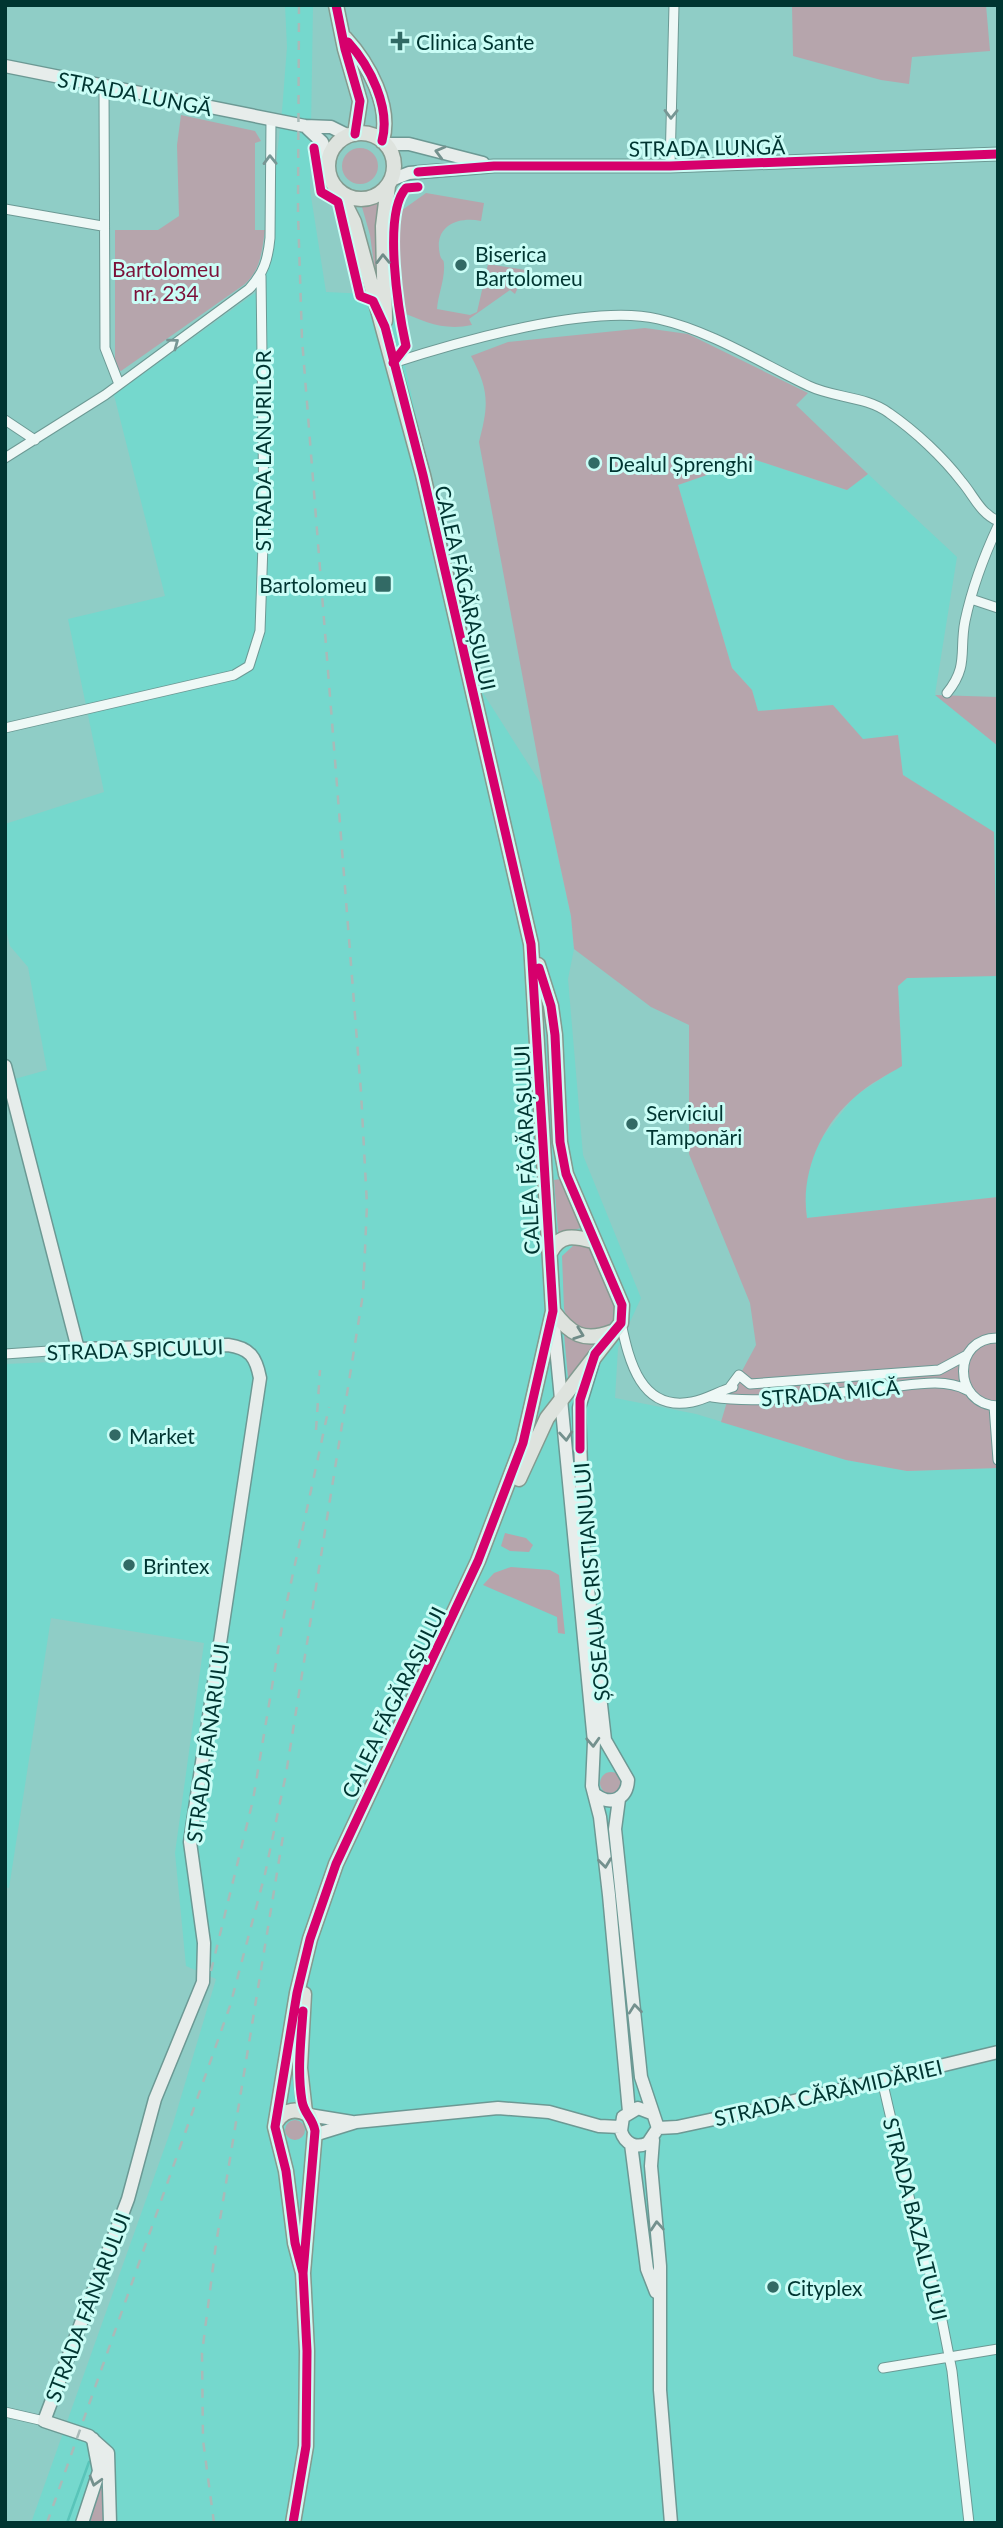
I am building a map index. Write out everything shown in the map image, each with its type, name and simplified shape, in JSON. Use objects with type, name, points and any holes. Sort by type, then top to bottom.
[{"type":"main road","points":[[336,5],[360,101],[352,135]]},
{"type":"main road","points":[[345,38],[368,70],[380,98],[384,117],[384,142],[393,157],[389,183],[368,199],[351,198],[338,190],[329,172],[329,162],[337,144],[352,135],[369,134],[384,142]]},
{"type":"main road","name":"CALEA FĂGĂRAȘULUI","points":[[303,2273],[275,2133],[284,2059],[310,1939],[336,1864],[478,1561],[523,1443],[552,1311],[531,944],[423,475],[385,327],[383,239],[389,183]]},
{"type":"main road","name":"CALEA FĂGĂRAȘULUI","points":[[338,190],[354,222],[373,301],[385,327]]},
{"type":"main road","points":[[531,944],[552,1016],[562,1157],[593,1241],[622,1305],[617,1327],[594,1338],[576,1336],[552,1311]]},
{"type":"main road","points":[[550,1253],[555,1243],[567,1237],[593,1241]]},
{"type":"main road","name":"CALEA FĂGĂRAȘULUI","points":[[478,1561],[489,1548],[538,1438],[562,1396],[617,1327]]},
{"type":"main road","name":"CALEA FĂGĂRAȘULUI","points":[[293,2523],[306,2446],[307,2351],[303,2273],[305,2144],[313,2122],[307,2113],[300,2068],[304,1969]]},
{"type":"main road","points":[[276,2121],[292,2110],[307,2113]]},
{"type":"main road","points":[[279,2144],[305,2144]]},
{"type":"street","points":[[670,166],[674,5]]},
{"type":"street","name":"STRADA LUNGĂ","points":[[5,66],[271,120],[337,129],[352,135]]},
{"type":"street","points":[[104,87],[104,348],[119,384]]},
{"type":"street","name":"STRADA LANURILOR","points":[[5,728],[234,676],[249,666],[260,632],[264,515],[261,276],[270,238],[271,120]]},
{"type":"street","points":[[305,126],[323,142],[329,162]]},
{"type":"street","name":"STRADA LUNGĂ","points":[[384,142],[409,144],[494,166]]},
{"type":"street","name":"STRADA LUNGĂ","points":[[389,183],[409,173],[494,166],[670,166],[998,154]]},
{"type":"street","points":[[5,209],[102,226]]},
{"type":"street","points":[[5,458],[119,384],[249,289],[261,276]]},
{"type":"street","points":[[393,363],[491,336],[576,318],[623,315],[655,318],[717,341],[824,393],[870,404],[890,413],[962,481],[985,514],[998,521]]},
{"type":"street","points":[[5,420],[34,440]]},
{"type":"street","points":[[947,693],[961,672],[964,630],[971,599],[998,526]]},
{"type":"street","points":[[971,599],[998,608]]},
{"type":"street","points":[[5,1066],[78,1349]]},
{"type":"street","name":"ȘOSEAUA CRISTIANULUI","points":[[552,1311],[562,1396],[573,1552],[594,1742],[592,1786],[596,1795],[611,1908],[629,2112]]},
{"type":"street","points":[[617,1327],[637,1377],[655,1396],[680,1404],[712,1397]]},
{"type":"street","name":"STRADA MICĂ","points":[[712,1397],[730,1387],[750,1384],[939,1370],[967,1355],[982,1341],[998,1338]]},
{"type":"street","name":"STRADA SPICULUI","points":[[5,1354],[228,1345],[246,1349],[257,1364]]},
{"type":"street","name":"ȘOSEAUA CRISTIANULUI","points":[[595,1354],[579,1408],[584,1554],[605,1740],[628,1780],[626,1791],[619,1799],[615,1829],[640,2077],[651,2113]]},
{"type":"street","points":[[967,1355],[962,1368],[967,1390]]},
{"type":"street","name":"STRADA FÂNARULUI","points":[[93,2438],[44,2421],[128,2199],[155,2099],[203,1982],[204,1943],[190,1842],[241,1515],[260,1378],[257,1364]]},
{"type":"street","name":"STRADA MICĂ","points":[[730,1387],[739,1375],[750,1384]]},
{"type":"street","name":"STRADA MICĂ","points":[[712,1397],[772,1398],[929,1384],[957,1385],[967,1390],[974,1398],[996,1406]]},
{"type":"street","points":[[996,1406],[998,1460]]},
{"type":"street","points":[[593,1775],[605,1765],[620,1767]]},
{"type":"street","points":[[596,1795],[607,1801],[619,1799]]},
{"type":"street","name":"STRADA CĂRĂMIDĂRIEI","points":[[655,2134],[998,2052]]},
{"type":"street","name":"STRADA BAZALTULUI","points":[[882,2080],[950,2358],[969,2523]]},
{"type":"street","points":[[307,2113],[356,2122],[520,2108],[620,2127]]},
{"type":"street","points":[[655,2134],[643,2146],[631,2144],[623,2137],[620,2127],[623,2117],[638,2108],[651,2113],[655,2134],[651,2166],[660,2266],[657,2294],[661,2398],[671,2523]]},
{"type":"street","points":[[305,2144],[356,2122]]},
{"type":"street","points":[[631,2144],[647,2269],[657,2294]]},
{"type":"street","points":[[883,2368],[998,2349]]},
{"type":"street","points":[[5,2412],[44,2421]]},
{"type":"street","points":[[82,2523],[99,2471],[93,2438]]},
{"type":"street","points":[[93,2438],[108,2453],[110,2523]]},
{"type":"shaded area","points":[[285,5],[313,5],[310,190],[326,292],[389,295],[476,682],[543,787],[571,917],[574,949],[568,979],[583,1155],[641,1298],[618,1348],[615,1398],[696,1414],[846,1460],[907,1471],[998,1468],[998,2523],[31,2523],[173,2124],[216,1979],[186,1966],[175,1853],[204,1643],[51,1618],[9,1888],[5,1887],[5,1364],[80,1361],[11,1080],[47,1070],[28,967],[10,946],[5,925],[5,824],[104,792],[68,619],[165,596],[114,395],[262,288],[282,111],[287,47]]},
{"type":"shaded area","points":[[753,459],[846,490],[868,474],[957,557],[935,694],[998,746],[998,1197],[807,1218],[804,1187],[817,1144],[855,1096],[902,1065],[898,986],[907,978],[997,975],[994,833],[903,775],[863,740],[833,705],[758,711],[752,690],[732,668],[678,485]]},
{"type":"green space","points":[[792,5],[986,5],[990,51],[912,57],[909,84],[881,80],[793,56]]},
{"type":"green space","name":"Bartolomeu nr. 234","points":[[181,115],[255,131],[261,141],[255,143],[255,230],[265,230],[262,252],[258,266],[245,284],[121,371],[115,368],[115,230],[158,230],[179,216],[177,145]]},
{"type":"green space","points":[[360,148],[373,153],[378,166],[373,179],[360,184],[347,179],[342,166],[347,153]]},
{"type":"green space","points":[[426,193],[484,203],[481,221],[456,222],[449,225],[440,237],[440,255],[444,261],[444,270],[437,309],[470,315],[477,312],[488,264],[526,270],[515,294],[510,290],[469,319],[472,325],[443,326],[399,311],[396,273],[398,213]]},
{"type":"green space","points":[[379,202],[375,272],[370,235],[362,207]]},
{"type":"green space","points":[[645,328],[688,334],[808,393],[796,405],[868,474],[847,490],[753,459],[678,485],[732,668],[752,690],[758,711],[833,705],[863,739],[898,735],[903,775],[994,832],[997,976],[907,978],[898,986],[902,1066],[861,1092],[833,1121],[823,1136],[810,1168],[806,1201],[807,1218],[998,1197],[998,1468],[907,1471],[846,1460],[721,1422],[729,1395],[756,1345],[750,1303],[689,1154],[689,1025],[651,1007],[574,949],[571,916],[543,787],[479,442],[486,398],[471,356],[508,342]]},
{"type":"green space","points":[[935,695],[998,697],[998,746]]},
{"type":"green space","points":[[560,1179],[583,1228],[558,1232],[554,1180]]},
{"type":"green space","points":[[575,1244],[590,1248],[616,1305],[614,1319],[604,1330],[592,1333],[569,1324],[564,1309],[562,1256]]},
{"type":"green space","points":[[564,1334],[581,1343],[597,1342],[568,1378]]},
{"type":"green space","points":[[505,1533],[526,1538],[533,1545],[529,1552],[510,1551],[501,1546]]},
{"type":"green space","points":[[511,1567],[550,1570],[559,1575],[565,1634],[558,1633],[557,1617],[483,1585],[494,1573]]},
{"type":"green space","points":[[611,1772],[619,1775],[622,1783],[619,1791],[611,1794],[603,1791],[600,1783],[603,1775]]},
{"type":"green space","points":[[295,2120],[302,2123],[305,2130],[302,2137],[295,2140],[288,2137],[285,2130],[288,2123]]},
{"type":"green space","points":[[102,2476],[106,2523],[90,2523]]},
{"type":"waterway","points":[[67,2523],[89,2462]]},
{"type":"railway","points":[[47,2523],[230,2006],[265,1874],[286,1774],[363,1294],[367,1205],[361,1092],[302,339],[298,213],[299,5]]},
{"type":"railway","points":[[316,1430],[320,1370]]},
{"type":"railway","points":[[211,1971],[253,1800],[284,1615],[329,1407]]},
{"type":"railway","points":[[214,2523],[203,2440],[202,2353],[216,2244],[284,1830]]},
{"type":"cycle path","points":[[336,5],[360,101],[355,134]]},
{"type":"cycle path","points":[[348,42],[364,63],[377,88],[384,115],[382,141]]},
{"type":"cycle path","points":[[303,2273],[295,2243],[286,2171],[275,2127],[297,1993],[310,1939],[336,1864],[478,1561],[523,1443],[553,1311],[531,944],[423,475],[385,327],[373,301],[360,296],[338,202],[321,192],[314,148]]},
{"type":"cycle path","points":[[418,172],[494,166],[670,166],[998,154]]},
{"type":"cycle path","points":[[393,363],[406,346],[394,265],[395,219],[399,201],[406,188],[418,187]]},
{"type":"cycle path","points":[[539,968],[551,1006],[555,1035],[560,1142],[566,1174],[622,1305],[621,1323],[595,1354],[580,1400],[580,1449]]},
{"type":"cycle path","points":[[293,2523],[306,2446],[307,2351],[303,2273],[315,2131],[303,2105],[301,2090],[303,2011]]},
{"type":"place","name":"Clinica Sante","points":[[400,41]]},
{"type":"place","name":"Biserica Bartolomeu","points":[[461,265]]},
{"type":"place","name":"Dealul Șprenghi","points":[[594,463]]},
{"type":"place","name":"Bartolomeu","points":[[383,584]]},
{"type":"place","name":"Serviciul Tamponări","points":[[632,1124]]},
{"type":"place","name":"Market","points":[[115,1435]]},
{"type":"place","name":"Brintex","points":[[129,1565]]},
{"type":"place","name":"Cityplex","points":[[773,2287]]}]
